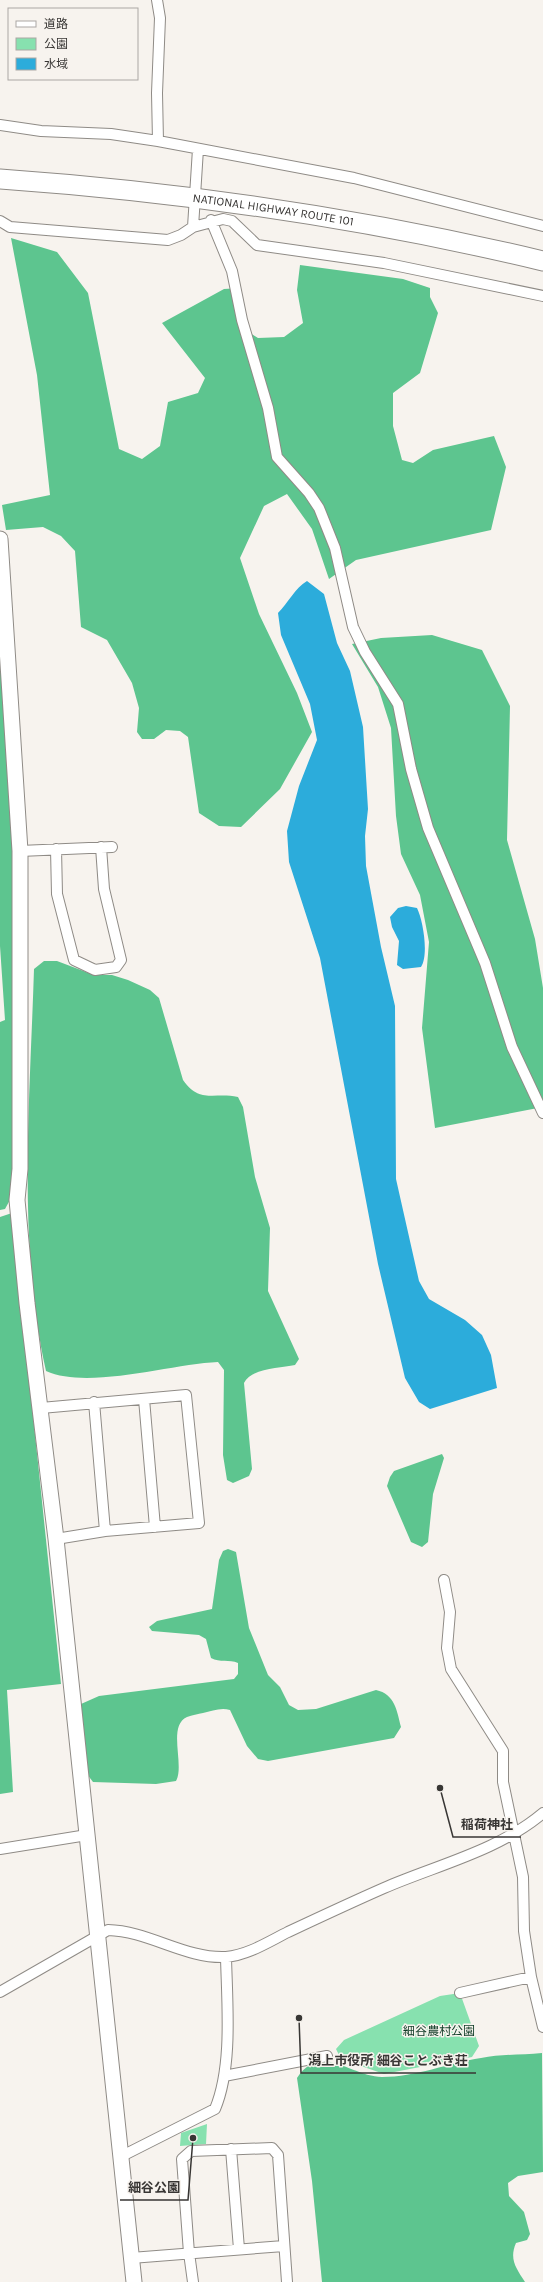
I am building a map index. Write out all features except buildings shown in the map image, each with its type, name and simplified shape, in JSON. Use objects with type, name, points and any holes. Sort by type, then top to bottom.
[{"type":"highway","name":"NATIONAL HIGHWAY ROUTE 101","points":[[0,179],[194,196],[341,219],[482,246],[543,261]]},
{"type":"street","points":[[157,0],[160,18],[156,93],[158,141]]},
{"type":"street","points":[[0,125],[41,131],[111,134],[158,141],[354,178],[543,226]]},
{"type":"street","points":[[193,227],[198,149]]},
{"type":"street","points":[[0,221],[10,227],[168,240],[181,235],[193,227],[211,220],[222,219],[232,221],[257,245],[384,263],[543,296]]},
{"type":"street","points":[[211,220],[232,271],[242,320],[268,408],[277,457],[309,493],[319,508],[332,541],[353,628],[398,704],[411,769],[428,828],[485,963],[512,1047],[543,1113]]},
{"type":"street","points":[[0,539],[20,851],[20,1122],[17,1200],[27,1303],[56,1539],[87,1835],[99,1934],[122,2156],[130,2258],[134,2282]]},
{"type":"street","points":[[56,849],[57,894],[74,960],[95,970],[116,967],[121,960],[104,889],[101,847]]},
{"type":"street","points":[[20,851],[112,847]]},
{"type":"street","points":[[41,1408],[94,1402],[186,1396],[198,1523],[105,1532],[56,1539]]},
{"type":"street","points":[[144,1399],[155,1527]]},
{"type":"street","points":[[94,1402],[105,1532]]},
{"type":"street","points":[[444,1580],[450,1612],[447,1648],[451,1669],[503,1751],[503,1782],[515,1833],[523,1877],[524,1931],[531,1977],[543,2027]]},
{"type":"street","points":[[0,1992],[108,1930],[124,1930],[189,1951],[226,1957],[241,1954],[385,1887],[468,1854],[515,1833],[543,1813]]},
{"type":"street","points":[[0,1849],[87,1835]]},
{"type":"street","points":[[122,2156],[215,2109],[220,2096],[224,2076],[228,2028],[226,1957]]},
{"type":"street","points":[[460,1993],[531,1977]]},
{"type":"street","points":[[224,2076],[327,2056]]},
{"type":"street","points":[[193,2282],[189,2253],[182,2158],[191,2151],[272,2148],[278,2155],[288,2282]]},
{"type":"street","points":[[230,2149],[239,2249]]},
{"type":"street","points":[[130,2258],[284,2246]]},
{"type":"green space","points":[[11,238],[57,252],[88,293],[119,449],[142,459],[160,446],[168,402],[198,393],[205,378],[162,323],[224,289],[240,288],[250,333],[258,338],[284,337],[303,323],[297,290],[300,265],[403,279],[430,288],[430,297],[438,313],[420,373],[393,393],[393,426],[402,460],[413,463],[433,450],[494,436],[506,467],[491,530],[356,560],[329,579],[312,529],[287,494],[264,506],[240,558],[259,614],[297,693],[312,732],[280,789],[241,827],[219,826],[199,813],[188,737],[180,731],[166,730],[154,739],[142,739],[137,732],[139,708],[132,683],[107,640],[81,627],[75,551],[61,536],[43,527],[6,530],[2,505],[50,495],[37,375]]},
{"type":"green space","points":[[432,635],[482,650],[510,706],[507,840],[535,939],[543,988],[543,1107],[435,1128],[422,1028],[429,942],[420,895],[401,854],[396,816],[391,728],[378,687],[352,644],[381,638]]},
{"type":"green space","points":[[0,640],[16,845],[15,1165],[11,1198],[5,1209],[0,1210],[0,1022],[5,1020],[0,946]]},
{"type":"green space","points":[[44,961],[57,961],[94,975],[112,975],[128,980],[150,990],[159,998],[183,1080],[195,1092],[202,1095],[238,1097],[243,1107],[255,1177],[270,1228],[268,1291],[299,1359],[295,1365],[253,1374],[244,1383],[252,1469],[249,1476],[233,1483],[227,1480],[223,1455],[224,1370],[218,1362],[106,1377],[84,1378],[64,1376],[46,1371],[37,1322],[31,1272],[28,1222],[28,1120],[34,969]]},
{"type":"green space","points":[[12,1213],[61,1684],[7,1690],[13,1792],[0,1794],[0,1217]]},
{"type":"green space","points":[[442,1454],[444,1458],[433,1494],[428,1542],[422,1547],[411,1542],[387,1486],[394,1471]]},
{"type":"green space","points":[[228,1549],[236,1552],[249,1628],[268,1675],[280,1687],[289,1705],[298,1710],[316,1709],[376,1690],[387,1695],[391,1699],[396,1709],[401,1727],[394,1738],[268,1761],[258,1759],[247,1746],[230,1710],[216,1710],[189,1716],[181,1722],[177,1737],[179,1766],[176,1781],[156,1784],[93,1782],[87,1774],[81,1704],[99,1696],[234,1679],[238,1674],[238,1663],[211,1658],[206,1639],[199,1635],[152,1631],[149,1627],[157,1621],[212,1609],[219,1560],[223,1551]]},
{"type":"green space","name":"細谷農村公園","points":[[460,1993],[479,2046],[472,2057],[384,2074],[341,2059],[336,2049],[344,2040],[440,1996]]},
{"type":"green space","points":[[542,2053],[543,2172],[518,2176],[508,2183],[509,2196],[524,2212],[530,2234],[527,2240],[516,2243],[513,2254],[516,2268],[525,2282],[322,2282],[312,2181],[297,2078],[306,2068],[316,2063],[326,2062],[337,2064],[371,2076],[382,2077],[407,2075],[469,2060],[489,2057]]},
{"type":"green space","points":[[207,2124],[206,2144],[180,2146],[181,2133]]},
{"type":"water","points":[[307,581],[324,594],[337,643],[350,671],[363,727],[368,809],[365,836],[366,866],[381,947],[395,1006],[396,1179],[419,1281],[429,1299],[465,1320],[482,1335],[491,1355],[497,1388],[430,1409],[419,1402],[405,1378],[378,1264],[320,958],[289,862],[287,831],[299,786],[317,740],[310,704],[281,635],[278,613],[295,592]]},
{"type":"water","points":[[406,906],[417,908],[419,913],[423,929],[425,954],[421,967],[403,969],[397,965],[399,941],[392,927],[390,917],[398,908]]},
{"type":"place","name":"稲荷神社","points":[[440,1788]]},
{"type":"place","name":"潟上市役所 細谷ことぶき荘","points":[[299,2018]]},
{"type":"place","name":"細谷公園","points":[[193,2138]]}]
